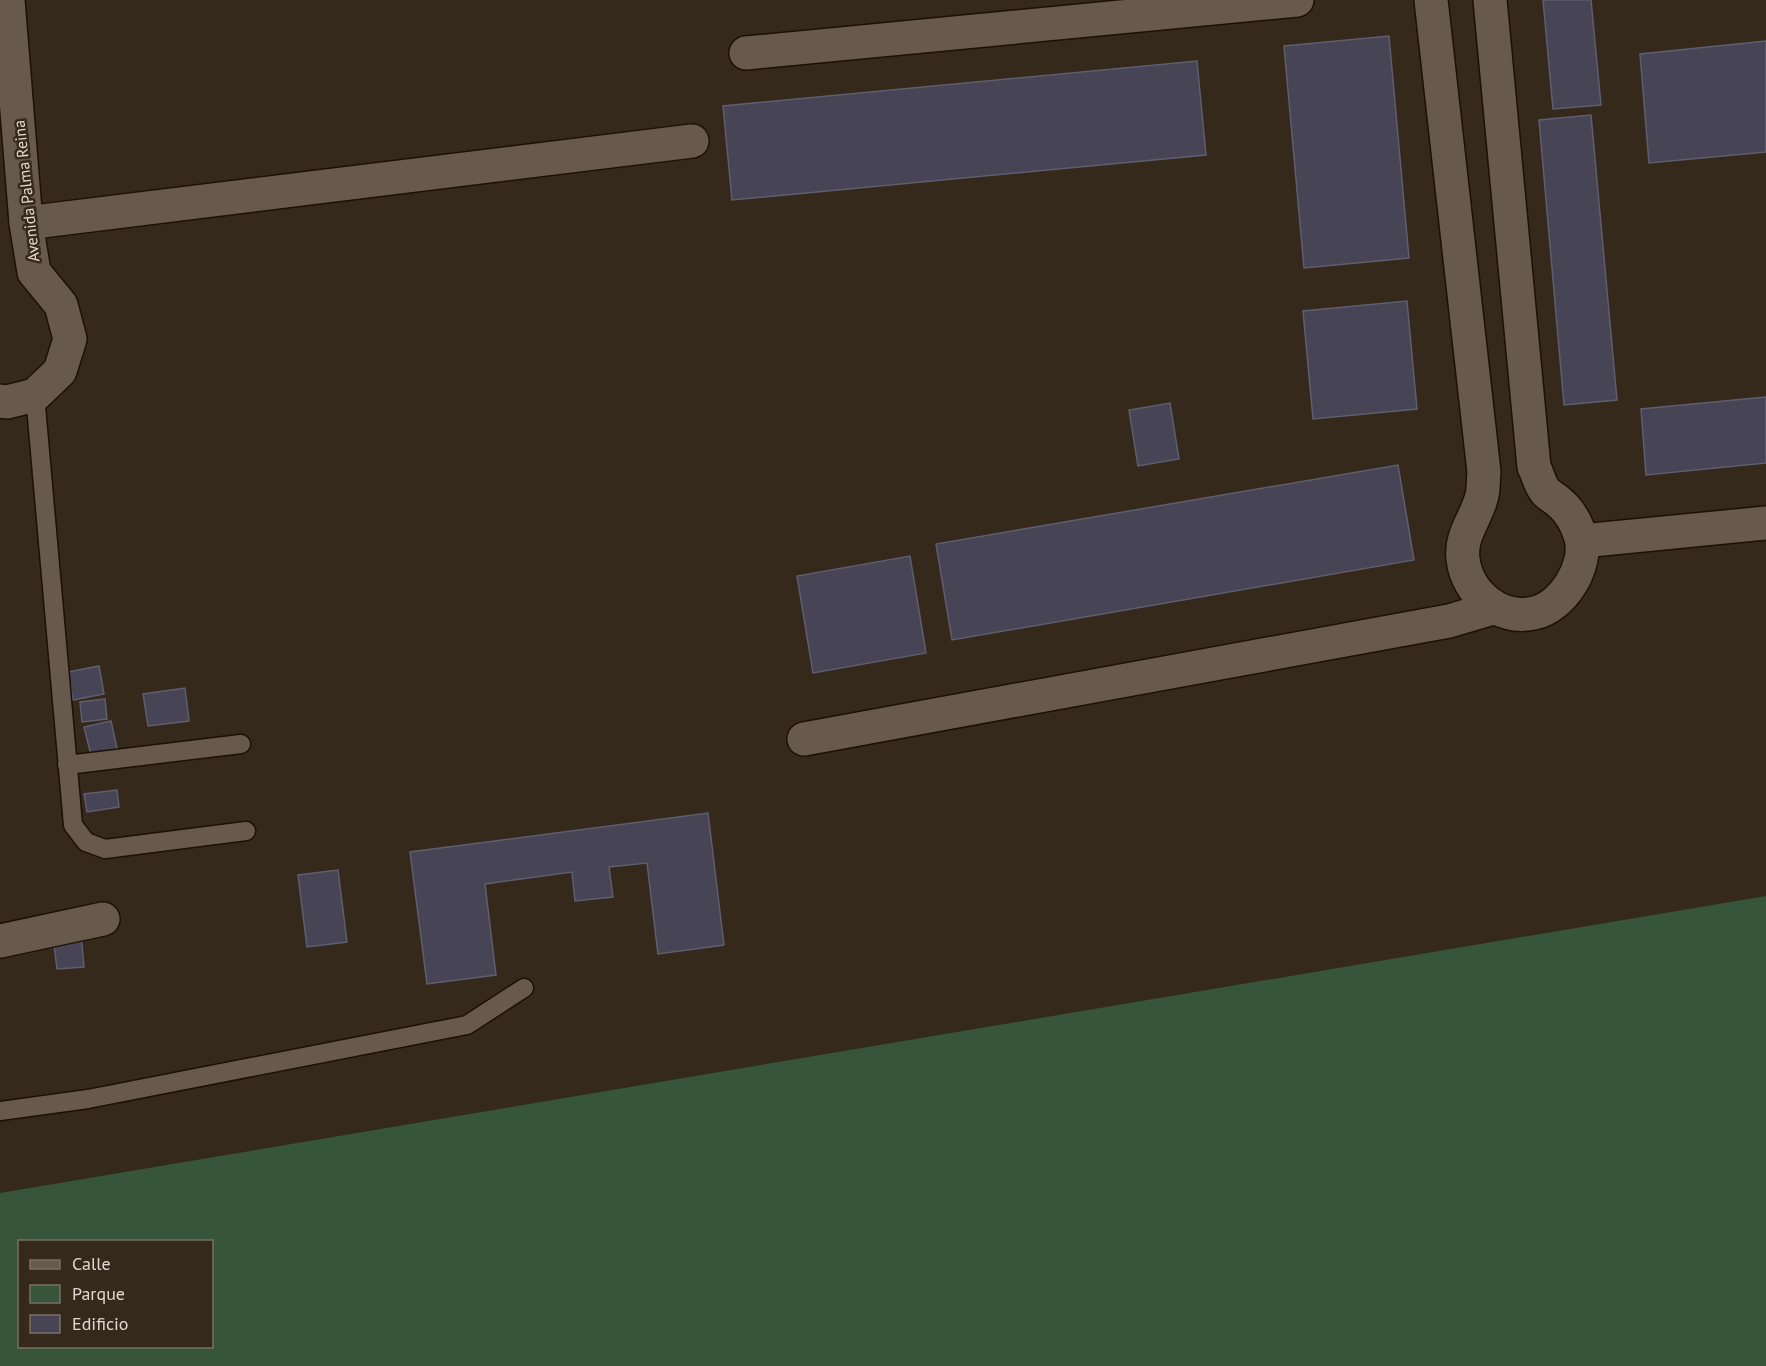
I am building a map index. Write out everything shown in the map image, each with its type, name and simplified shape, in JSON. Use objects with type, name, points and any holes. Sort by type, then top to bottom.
[{"type":"street","name":"Avenida Palma Reina","points":[[9,0],[26,223],[34,272],[61,305],[70,339],[60,371],[35,395]]},
{"type":"street","points":[[746,53],[1297,0]]},
{"type":"street","points":[[1431,0],[1484,472],[1482,497],[1464,538],[1462,558],[1467,578],[1480,596],[1493,608],[1513,613],[1534,613],[1556,601],[1571,584],[1580,564],[1582,541],[1575,522],[1562,504],[1545,491],[1534,467],[1490,0]]},
{"type":"street","points":[[26,223],[692,141]]},
{"type":"street","points":[[0,401],[7,402],[35,395]]},
{"type":"street","points":[[1582,541],[1766,523]]},
{"type":"street","points":[[804,739],[1437,623],[1493,608]]},
{"type":"street","points":[[0,941],[103,919]]},
{"type":"lane","points":[[35,395],[73,825],[86,842],[105,849],[246,831]]},
{"type":"lane","points":[[67,765],[241,744]]},
{"type":"lane","points":[[0,1111],[88,1099],[466,1025],[524,988]]},
{"type":"green space","points":[[1766,896],[1766,1366],[0,1366],[0,1193]]},
{"type":"building","points":[[1543,0],[1591,0],[1601,105],[1553,109]]},
{"type":"building","points":[[1389,36],[1409,258],[1304,268],[1284,46]]},
{"type":"building","points":[[1766,41],[1766,152],[1649,163],[1640,54]]},
{"type":"building","points":[[1197,61],[1206,155],[732,200],[723,106]]},
{"type":"building","points":[[1591,115],[1617,400],[1564,405],[1539,120]]},
{"type":"building","points":[[1407,301],[1417,409],[1313,419],[1303,311]]},
{"type":"building","points":[[1766,397],[1766,463],[1646,475],[1641,409]]},
{"type":"building","points":[[1170,403],[1179,459],[1138,466],[1129,410]]},
{"type":"building","points":[[1398,465],[1414,560],[952,640],[936,544]]},
{"type":"building","points":[[910,556],[926,653],[813,673],[797,576]]},
{"type":"building","points":[[99,666],[104,694],[73,700],[68,672]]},
{"type":"building","points":[[185,688],[189,721],[148,726],[143,694]]},
{"type":"building","points":[[105,699],[107,719],[82,722],[80,702]]},
{"type":"building","points":[[111,721],[118,753],[92,759],[84,727]]},
{"type":"building","points":[[117,790],[119,807],[87,812],[84,794]]},
{"type":"building","points":[[708,813],[724,945],[658,954],[647,863],[609,867],[613,897],[575,901],[572,872],[485,884],[496,975],[427,984],[410,852]]},
{"type":"building","points":[[338,870],[347,942],[307,947],[298,875]]},
{"type":"building","points":[[81,934],[84,967],[57,969],[53,937]]}]
